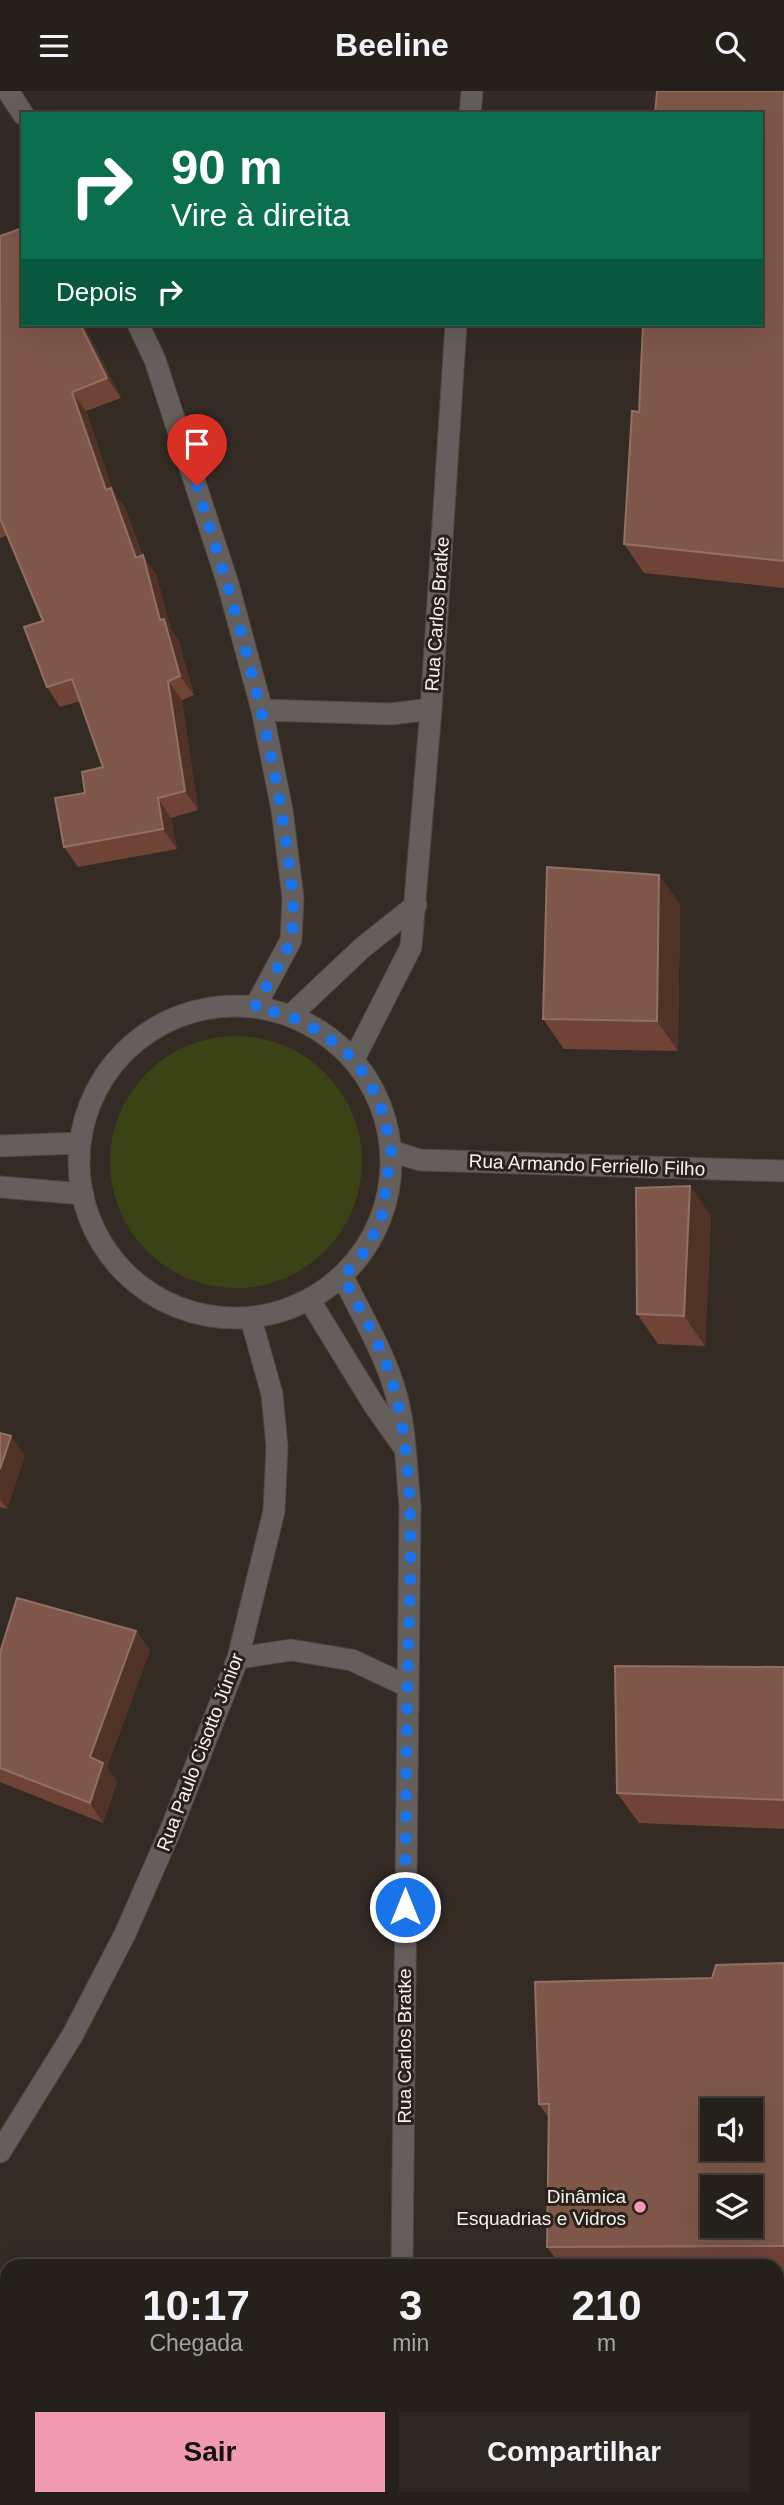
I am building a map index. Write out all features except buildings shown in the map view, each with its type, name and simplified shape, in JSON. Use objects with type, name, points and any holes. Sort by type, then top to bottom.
[{"type":"street","points":[[8,91],[22,112]]},
{"type":"street","points":[[470,112],[472,91]]},
{"type":"street","points":[[139,326],[155,360],[228,585],[262,710],[282,810],[293,898],[291,940],[255,1007]]},
{"type":"street","name":"Rua Carlos Bratke","points":[[354,1059],[411,947],[431,709],[456,326]]},
{"type":"street","points":[[262,710],[391,714],[431,709]]},
{"type":"street","points":[[290,1016],[362,948],[416,905]]},
{"type":"street","points":[[220,1006],[255,1007],[290,1016],[321,1032],[354,1059],[370,1083],[384,1115],[391,1151],[381,1221],[365,1251],[343,1277],[310,1301],[284,1312],[251,1318],[216,1318],[183,1310],[153,1295],[125,1273],[103,1246],[88,1213],[83,1194],[80,1143],[89,1109],[104,1077],[126,1050],[154,1028],[186,1014],[220,1006]]},
{"type":"street","points":[[0,1146],[80,1143]]},
{"type":"street","name":"Rua Armando Ferriello Filho","points":[[391,1151],[420,1160],[784,1171]]},
{"type":"street","points":[[0,1187],[83,1194]]},
{"type":"street","name":"Rua Carlos Bratke","points":[[343,1277],[393,1384],[400,1415],[410,1518],[402,2259]]},
{"type":"street","points":[[310,1301],[374,1405],[404,1448]]},
{"type":"street","name":"Rua Paulo Cisotto Júnior","points":[[0,2152],[72,2036],[125,1934],[171,1829],[238,1658],[274,1511],[277,1447],[272,1394],[251,1318]]},
{"type":"street","points":[[238,1658],[291,1650],[352,1660],[407,1686]]},
{"type":"green space","points":[[224,1036],[248,1036],[284,1045],[316,1064],[334,1082],[357,1125],[362,1162],[360,1187],[353,1210],[334,1242],[316,1260],[273,1283],[248,1288],[224,1288],[188,1279],[156,1260],[138,1242],[115,1199],[110,1174],[110,1150],[119,1114],[138,1082],[156,1064],[199,1041]]},
{"type":"place","name":"Dinâmica Esquadrias e Vidros","points":[[640,2207]]},
{"type":"route","points":[[197,486],[228,585],[262,710],[282,810],[293,898],[291,940],[255,1007],[290,1016],[321,1032],[354,1059],[370,1083],[384,1115],[391,1151],[381,1221],[365,1251],[343,1277],[393,1384],[400,1415],[410,1506],[405,1907]]}]
